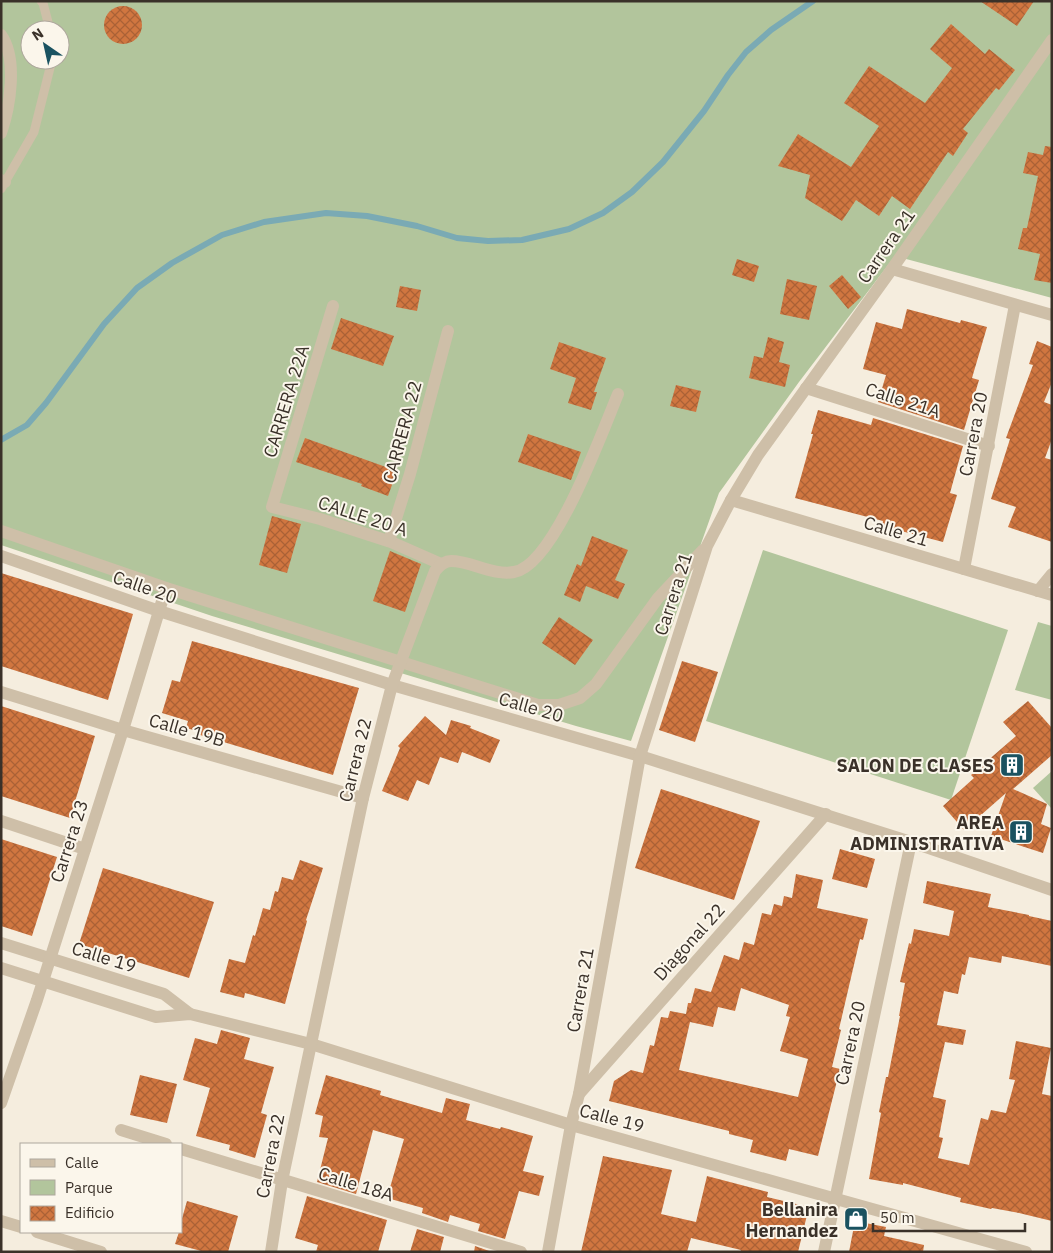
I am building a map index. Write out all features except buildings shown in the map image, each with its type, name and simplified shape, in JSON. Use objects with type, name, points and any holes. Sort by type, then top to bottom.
[{"type":"street","points":[[1,35],[8,48],[10,83],[9,103],[1,133]]},
{"type":"street","name":"Carrera 21","points":[[548,1252],[571,1125],[579,1094],[640,756],[707,546],[731,500],[758,456],[892,269],[1052,40]]},
{"type":"street","points":[[892,269],[1052,315]]},
{"type":"street","name":"Carrera 20","points":[[964,569],[1015,305]]},
{"type":"street","name":"CARRERA 22A","points":[[272,507],[333,306]]},
{"type":"street","name":"CARRERA 22","points":[[389,541],[410,474],[448,331]]},
{"type":"street","name":"Calle 21A","points":[[806,388],[989,446]]},
{"type":"street","points":[[441,564],[450,561],[500,573],[515,572],[528,568],[552,540],[568,511],[618,394]]},
{"type":"street","name":"Calle 21","points":[[731,500],[1052,595]]},
{"type":"street","name":"CALLE 20 A","points":[[272,507],[320,519],[389,541],[441,564]]},
{"type":"street","points":[[1,531],[166,588],[538,705],[559,705],[580,698],[596,684],[658,598],[707,546]]},
{"type":"street","name":"Calle 20","points":[[1,556],[159,611],[392,686],[640,756],[826,814],[1052,890]]},
{"type":"street","name":"Carrera 22","points":[[270,1252],[282,1181],[364,798],[400,661],[434,571],[441,564]]},
{"type":"street","points":[[1038,591],[1052,574]]},
{"type":"street","name":"Carrera 23","points":[[1,1103],[85,849],[166,588]]},
{"type":"street","name":"Calle 19B","points":[[1,692],[123,730],[364,798]]},
{"type":"street","name":"Diagonal 22","points":[[579,1094],[826,814]]},
{"type":"street","points":[[1,821],[85,849]]},
{"type":"street","name":"Carrera 20","points":[[824,1252],[912,842]]},
{"type":"street","name":"Calle 19","points":[[1,943],[164,994],[190,1014]]},
{"type":"street","name":"Calle 19","points":[[1,968],[156,1017],[190,1014],[311,1044],[571,1125],[835,1197],[1026,1252]]},
{"type":"street","points":[[121,1130],[163,1143]]},
{"type":"street","name":"Calle 18A","points":[[182,1149],[521,1252]]},
{"type":"street","points":[[1,1221],[20,1227]]},
{"type":"street","points":[[39,1233],[101,1252]]},
{"type":"lane","points":[[41,1],[47,20]]},
{"type":"lane","points":[[2,184],[34,132],[50,70]]},
{"type":"green space","points":[[1,1],[1052,1],[1052,298],[895,256],[799,382],[719,493],[631,741],[212,616],[1,545]]},
{"type":"green space","points":[[763,550],[1008,630],[951,800],[706,721]]},
{"type":"green space","points":[[1038,622],[1052,626],[1052,700],[1015,690]]},
{"type":"green space","points":[[1052,771],[1052,809],[1033,788]]},
{"type":"waterway","points":[[1,440],[27,425],[46,403],[104,324],[137,288],[172,263],[222,235],[264,222],[326,213],[367,216],[417,226],[457,238],[488,241],[522,240],[569,229],[603,213],[632,192],[663,162],[704,111],[746,52],[771,30],[813,1]]},
{"type":"place","name":"SALON DE CLASES","points":[[1012,765]]},
{"type":"place","name":"AREA ADMINISTRATIVA","points":[[1021,832]]},
{"type":"place","name":"Bellanira Hernandez","points":[[856,1219]]}]
